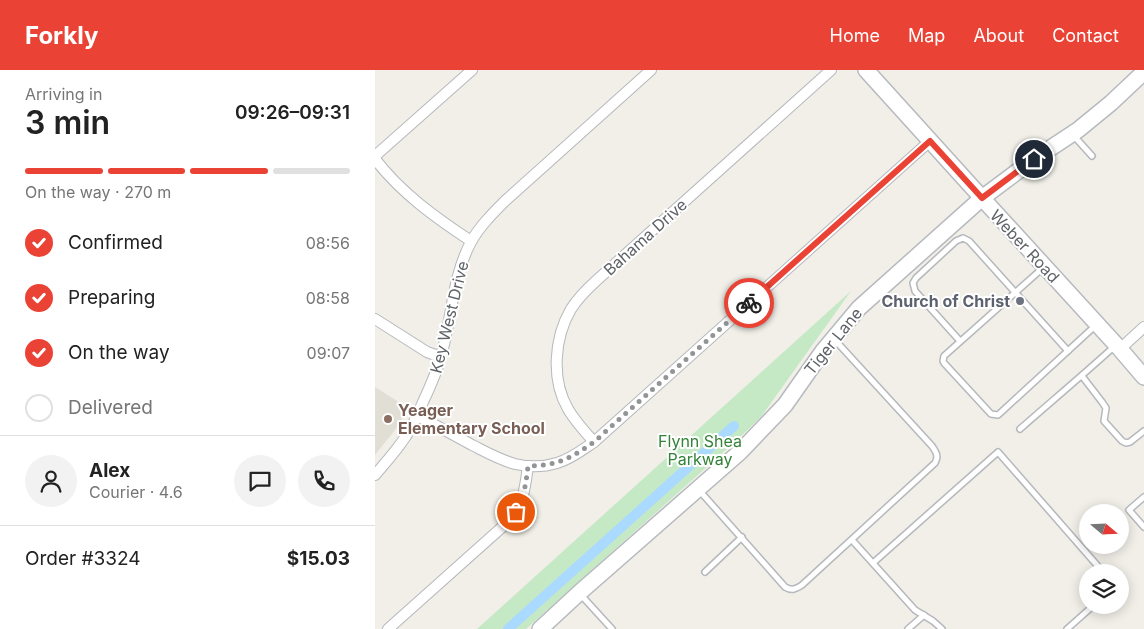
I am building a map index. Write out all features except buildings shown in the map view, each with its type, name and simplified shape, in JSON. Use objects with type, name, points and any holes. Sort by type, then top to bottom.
[{"type":"street","points":[[471,241],[401,188],[385,172],[375,158],[472,70]]},
{"type":"street","name":"Key West Drive","points":[[375,475],[407,435],[435,376],[448,331],[457,282],[471,241],[487,219],[505,201],[651,70]]},
{"type":"street","name":"Bahama Drive","points":[[594,442],[567,408],[560,390],[557,371],[557,349],[562,329],[571,310],[582,294],[597,280],[831,70]]},
{"type":"street","name":"Weber Road","points":[[866,70],[1144,377]]},
{"type":"street","name":"Tiger Lane","points":[[540,629],[740,452],[785,405],[833,338],[859,308],[982,198],[1111,104],[1144,72]]},
{"type":"street","points":[[417,416],[514,464],[528,466],[544,465],[558,463],[574,456],[594,442],[930,141]]},
{"type":"street","points":[[375,319],[427,352],[441,357]]},
{"type":"street","points":[[1118,347],[1144,327]]},
{"type":"street","points":[[388,629],[509,521],[516,512],[525,491],[528,466]]},
{"type":"lane","points":[[1072,134],[1092,156]]},
{"type":"lane","points":[[961,341],[913,287],[915,278],[956,241],[960,238],[965,238],[1068,351]]},
{"type":"lane","points":[[1044,266],[944,356],[944,363],[986,409],[995,415],[1001,412],[1097,324]]},
{"type":"lane","points":[[698,489],[785,587],[794,590],[852,540],[935,463],[937,455],[932,446],[833,338]]},
{"type":"lane","points":[[1019,429],[1069,385],[1118,347]]},
{"type":"lane","points":[[1083,376],[1105,408],[1104,421],[1122,441],[1130,442],[1144,431]]},
{"type":"lane","points":[[873,563],[998,452],[1096,564]]},
{"type":"lane","points":[[1144,497],[1129,510],[1144,527]]},
{"type":"lane","points":[[705,572],[742,537]]},
{"type":"lane","points":[[852,540],[915,610],[942,629]]},
{"type":"lane","points":[[579,593],[612,629]]},
{"type":"lane","points":[[1067,629],[1084,614]]},
{"type":"lane","points":[[908,629],[924,615]]},
{"type":"shaded area","name":"Yeager Elementary School","points":[[375,387],[408,408],[395,430],[375,455]]},
{"type":"green space","name":"Flynn Shea Parkway","points":[[851,291],[761,417],[738,439],[526,629],[477,629]]},
{"type":"waterway","points":[[508,629],[734,426]]},
{"type":"way so far","points":[[516,512],[525,491],[528,466],[558,463],[574,456],[594,442],[749,303]]},
{"type":"place","name":"Church of Christ","points":[[1020,301]]},
{"type":"place","name":"Yeager Elementary School","points":[[388,419]]},
{"type":"route","points":[[749,303],[930,141],[982,198],[1034,159]]}]
